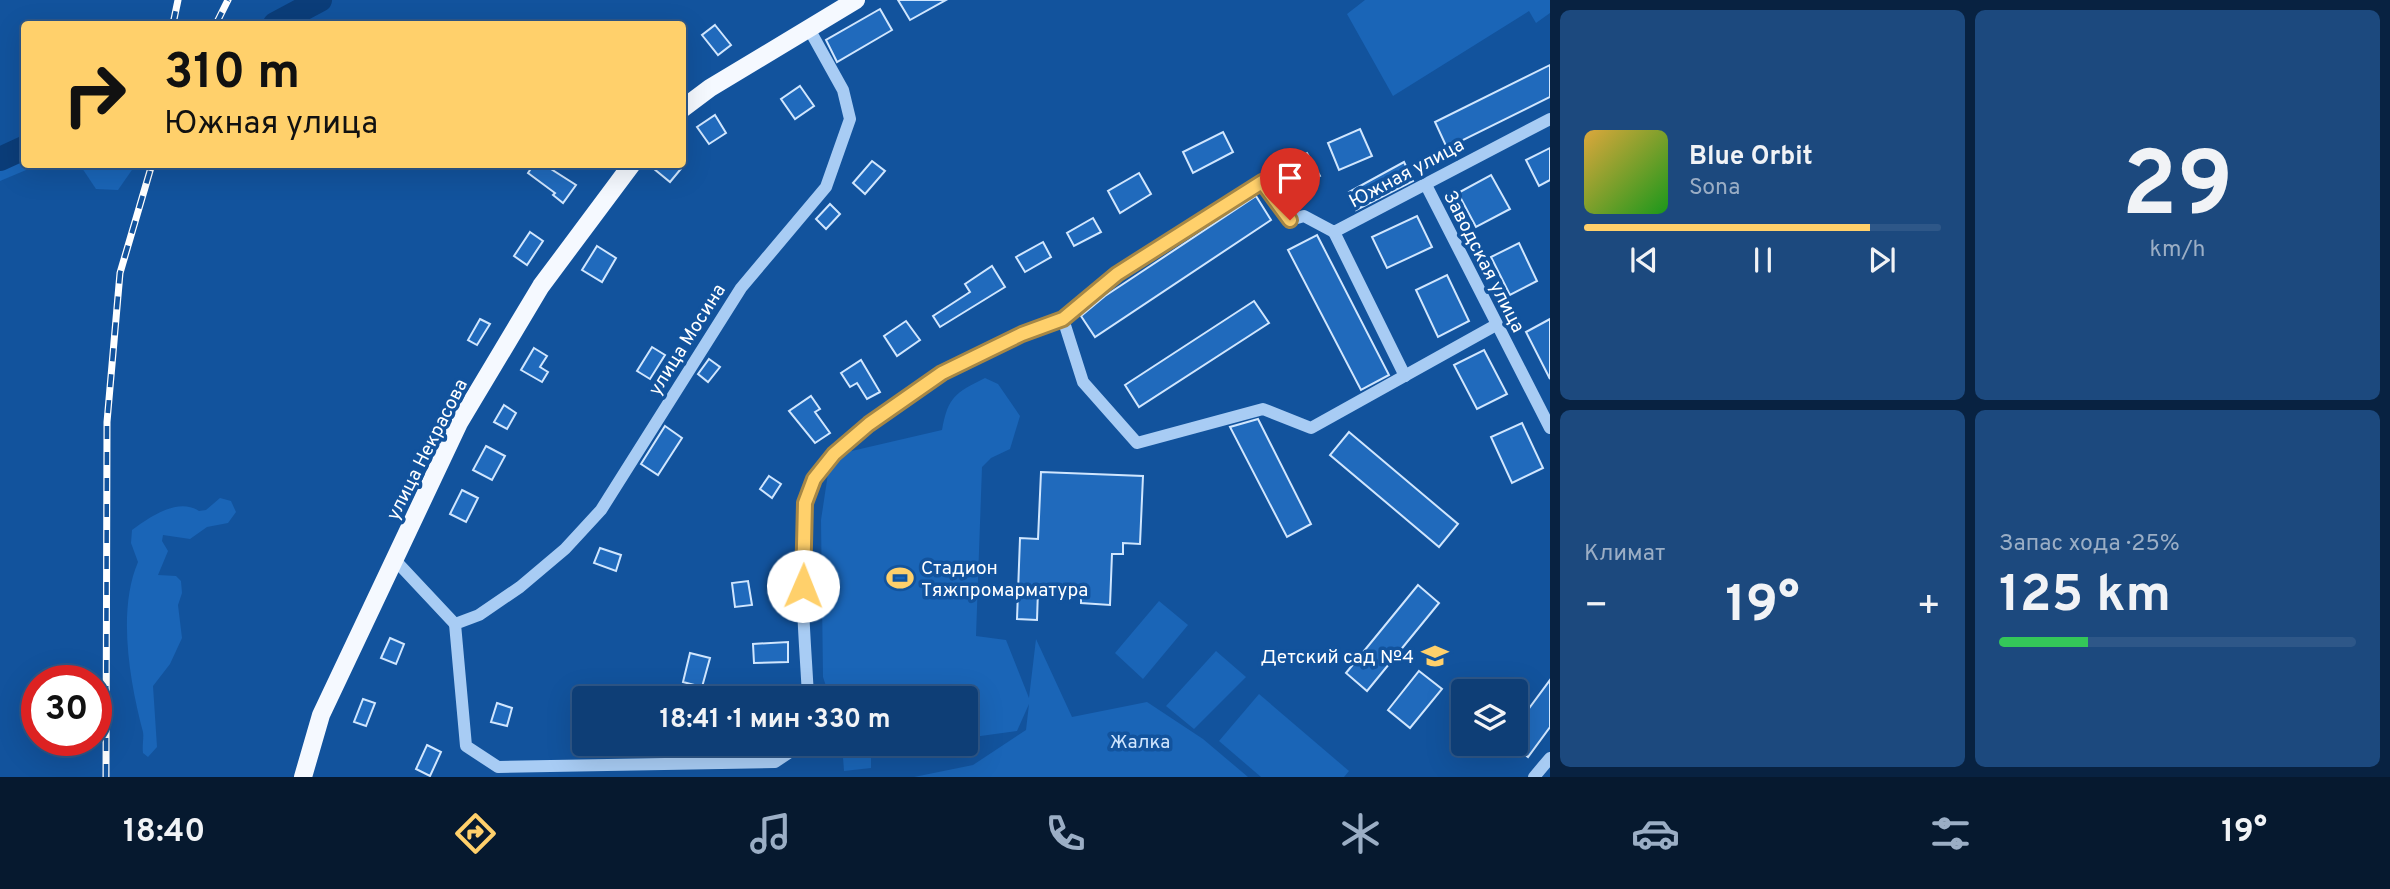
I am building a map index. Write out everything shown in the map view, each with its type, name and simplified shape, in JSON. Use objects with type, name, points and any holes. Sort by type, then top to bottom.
[{"type":"main road","points":[[686,107],[710,88],[856,0]]},
{"type":"main road","name":"улица Некрасова","points":[[303,777],[321,715],[459,423],[541,286],[629,168]]},
{"type":"street","name":"улица Мосина","points":[[455,624],[479,615],[520,587],[565,549],[601,510],[741,288],[826,187],[850,118],[843,90],[808,27]]},
{"type":"street","name":"Южная улица","points":[[1334,232],[1550,119]]},
{"type":"street","points":[[807,686],[803,586],[805,503],[814,479],[834,454],[869,424],[942,373],[1022,334],[1063,319],[1117,274],[1262,182],[1290,220],[1304,216],[1334,232],[1405,376]]},
{"type":"street","name":"Заводская улица","points":[[1426,185],[1550,428]]},
{"type":"street","points":[[1063,319],[1083,382],[1137,443],[1263,409],[1311,428],[1496,325]]},
{"type":"street","points":[[394,559],[455,624],[466,746],[498,767],[775,762],[784,756]]},
{"type":"street","points":[[1534,777],[1550,758]]},
{"type":"green space","points":[[1365,0],[1550,0],[1550,13],[1536,23],[1529,11],[1393,96],[1347,14]]},
{"type":"green space","points":[[21,145],[21,168],[31,168],[0,181],[0,156]]},
{"type":"green space","points":[[82,168],[133,168],[118,190],[96,189]]},
{"type":"green space","name":"Стадион Тяжпромарматура","points":[[985,378],[998,384],[1020,416],[1010,449],[991,458],[982,467],[976,636],[1006,640],[1029,698],[1036,639],[1072,717],[1147,702],[1203,739],[1248,777],[914,777],[973,765],[1026,730],[1029,704],[1017,731],[978,736],[978,686],[826,686],[823,677],[821,520],[829,467],[843,453],[942,430],[950,403],[966,388]]},
{"type":"green space","points":[[220,498],[231,501],[236,512],[228,523],[207,527],[190,539],[163,535],[162,541],[168,551],[158,575],[176,576],[181,581],[182,593],[178,605],[182,638],[170,664],[153,686],[157,747],[148,757],[143,753],[143,732],[128,647],[128,602],[138,562],[131,543],[132,530],[164,510],[182,506],[199,511],[206,510]]},
{"type":"green space","points":[[1159,601],[1188,625],[1143,679],[1115,653]]},
{"type":"green space","points":[[1216,651],[1246,677],[1194,729],[1166,706]]},
{"type":"green space","points":[[1259,694],[1349,771],[1344,777],[1261,777],[1219,741]]},
{"type":"green space","points":[[843,756],[871,756],[871,768],[844,771]]},
{"type":"building","points":[[898,0],[946,0],[910,20]]},
{"type":"building","points":[[880,9],[892,30],[837,62],[826,40]]},
{"type":"building","points":[[715,25],[731,45],[718,55],[702,35]]},
{"type":"building","points":[[1550,65],[1550,97],[1447,148],[1435,122]]},
{"type":"building","points":[[800,86],[814,106],[795,119],[781,99]]},
{"type":"building","points":[[715,115],[726,133],[709,144],[697,127]]},
{"type":"building","points":[[1360,129],[1372,156],[1339,170],[1328,143]]},
{"type":"building","points":[[1223,132],[1233,152],[1193,173],[1183,152]]},
{"type":"building","points":[[1550,148],[1550,180],[1539,186],[1526,160]]},
{"type":"building","points":[[1307,153],[1320,176],[1290,194],[1277,170]]},
{"type":"building","points":[[872,161],[885,171],[865,194],[853,183]]},
{"type":"building","points":[[1404,162],[1413,181],[1356,210],[1349,192]]},
{"type":"building","points":[[531,168],[549,168],[576,185],[563,203],[553,195],[555,193],[528,173]]},
{"type":"building","points":[[653,168],[682,168],[670,182]]},
{"type":"building","points":[[1139,173],[1151,194],[1120,213],[1108,191]]},
{"type":"building","points":[[1491,175],[1510,209],[1476,227],[1458,193]]},
{"type":"building","points":[[1256,196],[1271,220],[1095,337],[1081,316],[1105,296]]},
{"type":"building","points":[[830,204],[840,214],[826,229],[816,219]]},
{"type":"building","points":[[1417,216],[1432,247],[1387,268],[1372,237]]},
{"type":"building","points":[[1093,218],[1101,232],[1074,246],[1067,233]]},
{"type":"building","points":[[530,232],[543,241],[527,265],[514,256]]},
{"type":"building","points":[[1317,235],[1389,375],[1361,390],[1288,250]]},
{"type":"building","points":[[1043,242],[1051,257],[1025,272],[1016,257]]},
{"type":"building","points":[[1519,243],[1537,281],[1510,295],[1491,257]]},
{"type":"building","points":[[597,246],[616,258],[602,282],[582,270]]},
{"type":"building","points":[[992,266],[1005,287],[940,327],[933,316],[970,292],[965,284]]},
{"type":"building","points":[[1447,275],[1469,321],[1438,337],[1416,290]]},
{"type":"building","points":[[1254,301],[1269,323],[1139,407],[1125,385]]},
{"type":"building","points":[[480,319],[490,324],[477,345],[468,340]]},
{"type":"building","points":[[1550,319],[1550,379],[1526,332]]},
{"type":"building","points":[[906,321],[920,340],[897,356],[884,336]]},
{"type":"building","points":[[652,347],[665,355],[650,379],[637,371]]},
{"type":"building","points":[[534,348],[547,356],[540,367],[548,372],[542,382],[521,370]]},
{"type":"building","points":[[1484,350],[1507,394],[1477,409],[1454,365]]},
{"type":"building","points":[[709,359],[720,367],[708,382],[698,374]]},
{"type":"building","points":[[861,360],[880,392],[867,399],[857,383],[850,387],[841,373]]},
{"type":"building","points":[[811,396],[820,409],[815,412],[830,433],[815,443],[789,411]]},
{"type":"building","points":[[504,405],[516,413],[507,429],[494,422]]},
{"type":"building","points":[[1258,419],[1311,524],[1287,537],[1230,427]]},
{"type":"building","points":[[1522,423],[1543,468],[1512,483],[1491,437]]},
{"type":"building","points":[[665,426],[682,438],[658,475],[641,464]]},
{"type":"building","points":[[1349,432],[1458,524],[1439,547],[1330,455]]},
{"type":"building","points":[[486,446],[505,456],[492,480],[473,470]]},
{"type":"building","points":[[1041,472],[1143,476],[1140,544],[1123,543],[1123,554],[1112,554],[1110,605],[1081,603],[1081,592],[1038,590],[1037,620],[1017,619],[1020,538],[1038,539]]},
{"type":"building","points":[[769,476],[781,484],[772,498],[760,489]]},
{"type":"building","points":[[462,490],[478,498],[466,522],[450,514]]},
{"type":"building","points":[[600,548],[621,555],[616,571],[594,563]]},
{"type":"building","points":[[748,581],[752,605],[735,607],[732,583]]},
{"type":"building","points":[[1418,585],[1439,603],[1367,691],[1346,673]]},
{"type":"building","points":[[390,638],[404,644],[396,664],[381,658]]},
{"type":"building","points":[[788,642],[788,662],[754,663],[753,644]]},
{"type":"building","points":[[690,653],[710,658],[702,686],[683,682]]},
{"type":"building","points":[[1419,671],[1442,689],[1410,728],[1388,710]]},
{"type":"building","points":[[1550,680],[1550,727],[1528,757],[1527,756],[1528,710]]},
{"type":"building","points":[[363,699],[375,703],[366,726],[354,722]]},
{"type":"building","points":[[497,703],[512,708],[507,726],[491,722]]},
{"type":"building","points":[[427,745],[441,752],[430,776],[416,769]]},
{"type":"waterway","points":[[281,21],[320,0]]},
{"type":"waterway","points":[[0,159],[21,149]]},
{"type":"railway","points":[[174,21],[178,0]]},
{"type":"railway","points":[[218,21],[228,0]]},
{"type":"railway","points":[[106,777],[107,422],[120,273],[151,168]]},
{"type":"place","name":"Стадион Тяжпромарматура","points":[[900,578]]},
{"type":"place","name":"Детский сад №4","points":[[1435,656]]},
{"type":"route","points":[[803,586],[805,503],[814,479],[834,454],[869,424],[942,373],[1022,334],[1063,319],[1117,274],[1262,182],[1290,220]]},
{"type":"park label","name":"Жалка","points":[[1140,741]]}]
